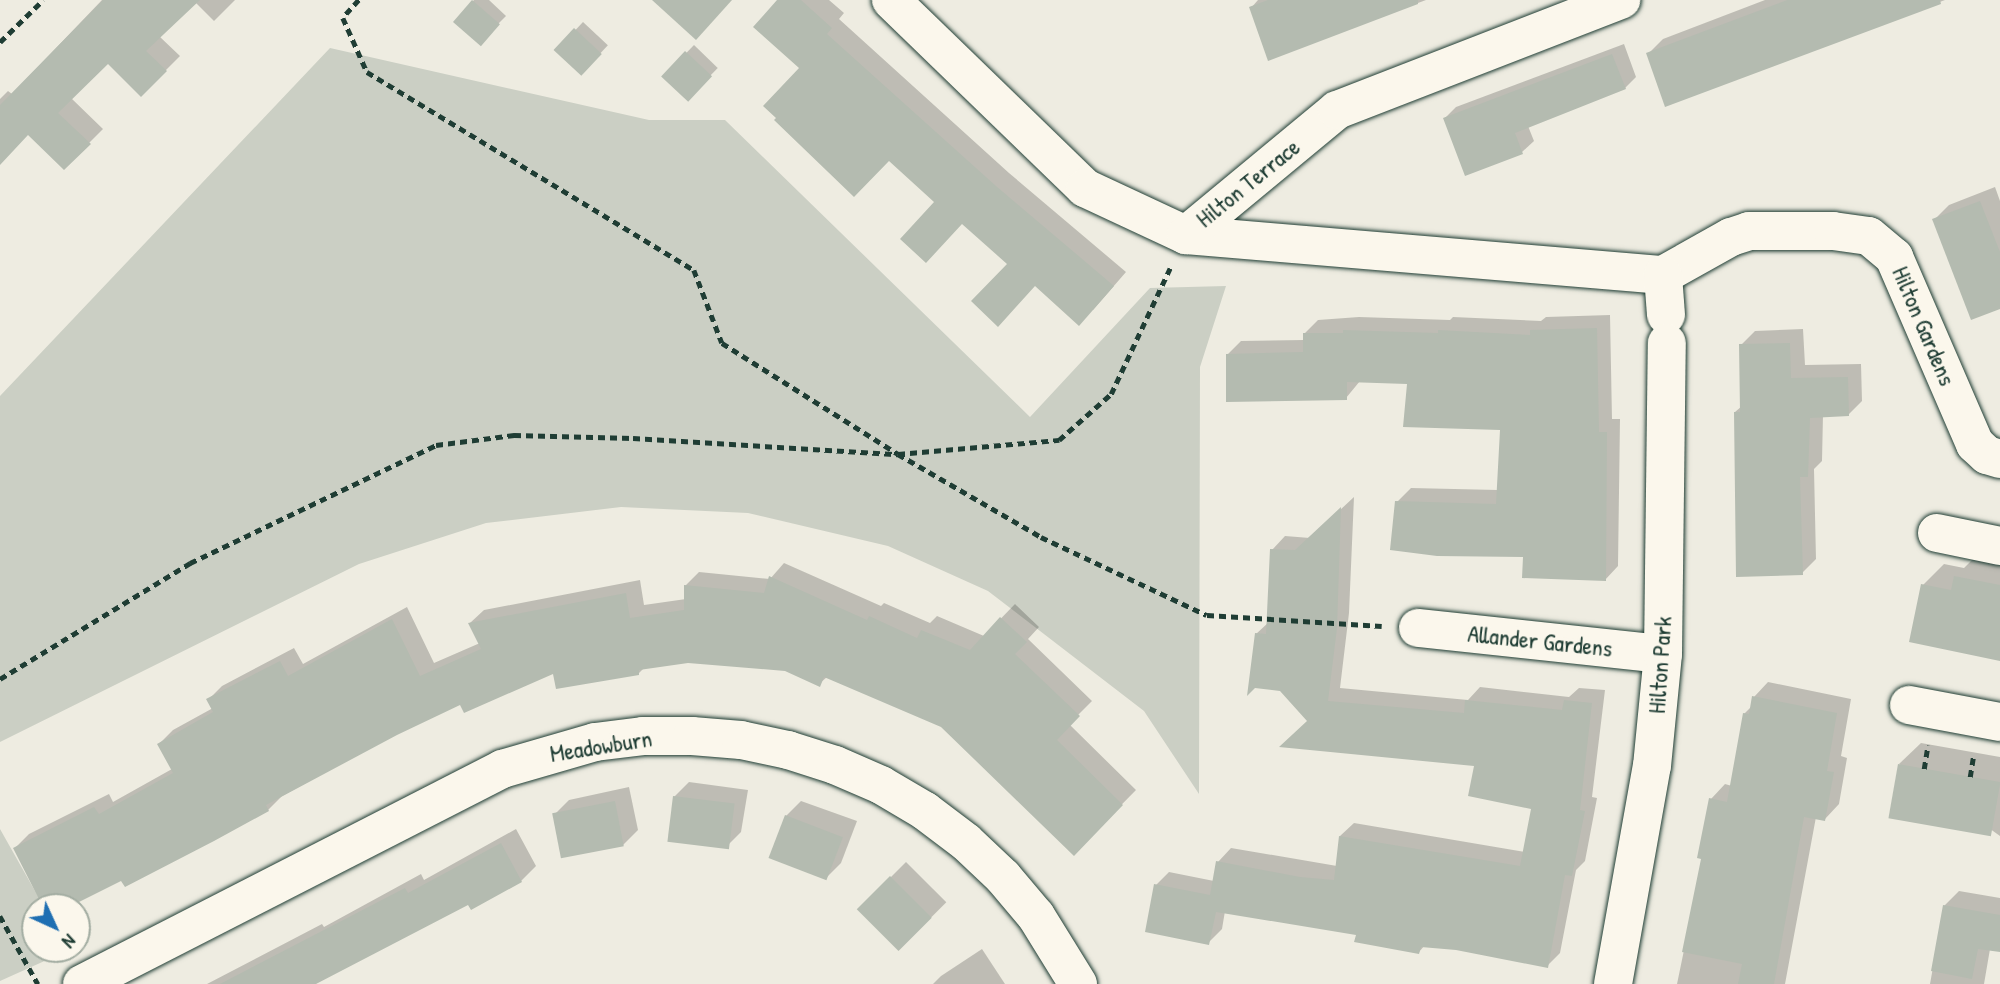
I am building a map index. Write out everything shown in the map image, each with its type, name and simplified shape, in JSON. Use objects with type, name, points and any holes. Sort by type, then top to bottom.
[{"type":"street","name":"Hilton Terrace","points":[[891,0],[1085,188],[1186,234],[1337,110],[1621,0]]},
{"type":"street","name":"Hilton Gardens","points":[[1662,275],[1731,237],[1749,232],[1833,231],[1869,236],[1895,257],[1975,444],[1987,455],[2000,459]]},
{"type":"street","points":[[1186,234],[1662,275]]},
{"type":"street","name":"Hilton Park","points":[[1613,984],[1652,766],[1663,654],[1666,329],[1662,275]]},
{"type":"street","points":[[1937,533],[2000,546]]},
{"type":"street","name":"Allander Gardens","points":[[1418,628],[1663,654]]},
{"type":"street","points":[[1909,705],[2000,722]]},
{"type":"street","name":"Meadowburn","points":[[82,984],[502,769],[595,742],[643,736],[692,736],[776,748],[835,765],[881,785],[925,811],[966,842],[1003,877],[1036,916],[1078,984]]},
{"type":"path","points":[[0,41],[43,0]]},
{"type":"path","points":[[359,0],[343,18],[367,72],[694,270],[722,343],[898,454],[1041,537],[1207,615],[1418,628]]},
{"type":"path","points":[[0,679],[190,563],[436,445],[514,435],[633,438],[898,454],[1059,440],[1111,394],[1186,234]]},
{"type":"path","points":[[0,916],[38,984]]},
{"type":"shaded area","points":[[330,48],[649,120],[725,120],[1030,417],[1150,288],[1226,286],[1200,367],[1199,794],[1144,711],[988,591],[888,546],[748,513],[621,507],[486,523],[359,564],[0,742],[0,396]]},
{"type":"shaded area","points":[[0,829],[36,893],[21,893],[21,963],[40,963],[0,981]]},
{"type":"building","points":[[103,0],[200,0],[146,51],[167,71],[141,97],[108,64],[58,113],[91,144],[64,170],[28,135],[0,165],[0,105]]},
{"type":"building","points":[[472,0],[500,24],[481,46],[453,22]]},
{"type":"building","points":[[652,0],[732,0],[696,40]]},
{"type":"building","points":[[777,0],[801,0],[832,28],[827,34],[996,186],[1114,286],[1079,326],[1035,286],[998,327],[971,301],[1007,264],[962,224],[926,263],[900,239],[934,202],[889,161],[854,197],[774,120],[776,118],[763,106],[799,68],[753,27]]},
{"type":"building","points":[[1268,0],[1418,0],[1418,4],[1268,61],[1249,7]]},
{"type":"building","points":[[1787,0],[1940,0],[1941,4],[1665,107],[1646,53]]},
{"type":"building","points":[[574,28],[602,54],[581,76],[554,50]]},
{"type":"building","points":[[685,51],[712,76],[688,102],[661,77]]},
{"type":"building","points":[[1612,54],[1626,89],[1515,133],[1523,154],[1465,176],[1443,118]]},
{"type":"building","points":[[1980,201],[2000,252],[2000,309],[1971,320],[1932,219]]},
{"type":"building","points":[[1597,328],[1599,432],[1607,432],[1606,581],[1522,578],[1523,557],[1437,556],[1390,550],[1395,501],[1496,504],[1500,430],[1403,427],[1407,384],[1347,382],[1347,400],[1226,402],[1226,354],[1303,352],[1303,333],[1343,333],[1343,330],[1438,333],[1438,330],[1530,335],[1530,330]]},
{"type":"building","points":[[1790,343],[1791,378],[1848,377],[1849,416],[1810,418],[1808,477],[1800,477],[1803,575],[1736,577],[1734,412],[1740,412],[1739,344]]},
{"type":"building","points":[[1341,507],[1337,628],[1328,701],[1464,713],[1465,700],[1562,710],[1564,700],[1592,703],[1580,810],[1585,811],[1572,876],[1565,875],[1548,968],[1456,950],[1421,947],[1419,954],[1354,942],[1356,935],[1216,912],[1209,945],[1145,932],[1154,884],[1210,895],[1216,861],[1300,877],[1334,880],[1339,836],[1520,866],[1531,809],[1468,796],[1474,766],[1279,747],[1307,721],[1280,691],[1255,688],[1247,696],[1255,633],[1266,634],[1270,549],[1295,550]]},
{"type":"building","points":[[769,576],[867,620],[869,616],[917,638],[921,630],[970,650],[1000,617],[1027,642],[1015,654],[1080,716],[1057,740],[1123,805],[1074,856],[941,727],[824,677],[820,687],[785,671],[688,663],[639,670],[639,675],[556,689],[553,674],[464,713],[460,705],[397,735],[266,805],[269,811],[125,887],[121,881],[91,896],[91,893],[36,893],[13,848],[94,807],[99,814],[173,773],[157,744],[213,712],[206,699],[280,661],[288,676],[392,619],[420,676],[481,649],[468,623],[626,593],[630,618],[684,610],[684,585],[764,593]]},
{"type":"building","points":[[1954,576],[2000,585],[2000,661],[1909,642],[1921,584],[1951,590]]},
{"type":"building","points":[[1752,696],[1837,713],[1827,771],[1834,772],[1825,821],[1804,817],[1774,984],[1738,984],[1742,964],[1682,952],[1701,859],[1697,858],[1709,798],[1727,802],[1743,713],[1749,714]]},
{"type":"building","points":[[1898,764],[2000,782],[1991,836],[1888,818]]},
{"type":"building","points":[[673,796],[735,804],[729,849],[667,842]]},
{"type":"building","points":[[615,801],[624,846],[561,858],[552,813]]},
{"type":"building","points":[[785,815],[843,837],[826,880],[769,858]]},
{"type":"building","points":[[501,843],[522,882],[471,910],[468,905],[316,984],[220,984],[405,888],[408,893]]},
{"type":"building","points":[[890,876],[932,918],[898,951],[857,909]]},
{"type":"building","points":[[1943,905],[2000,915],[2000,952],[1978,949],[1972,979],[1931,971]]}]
